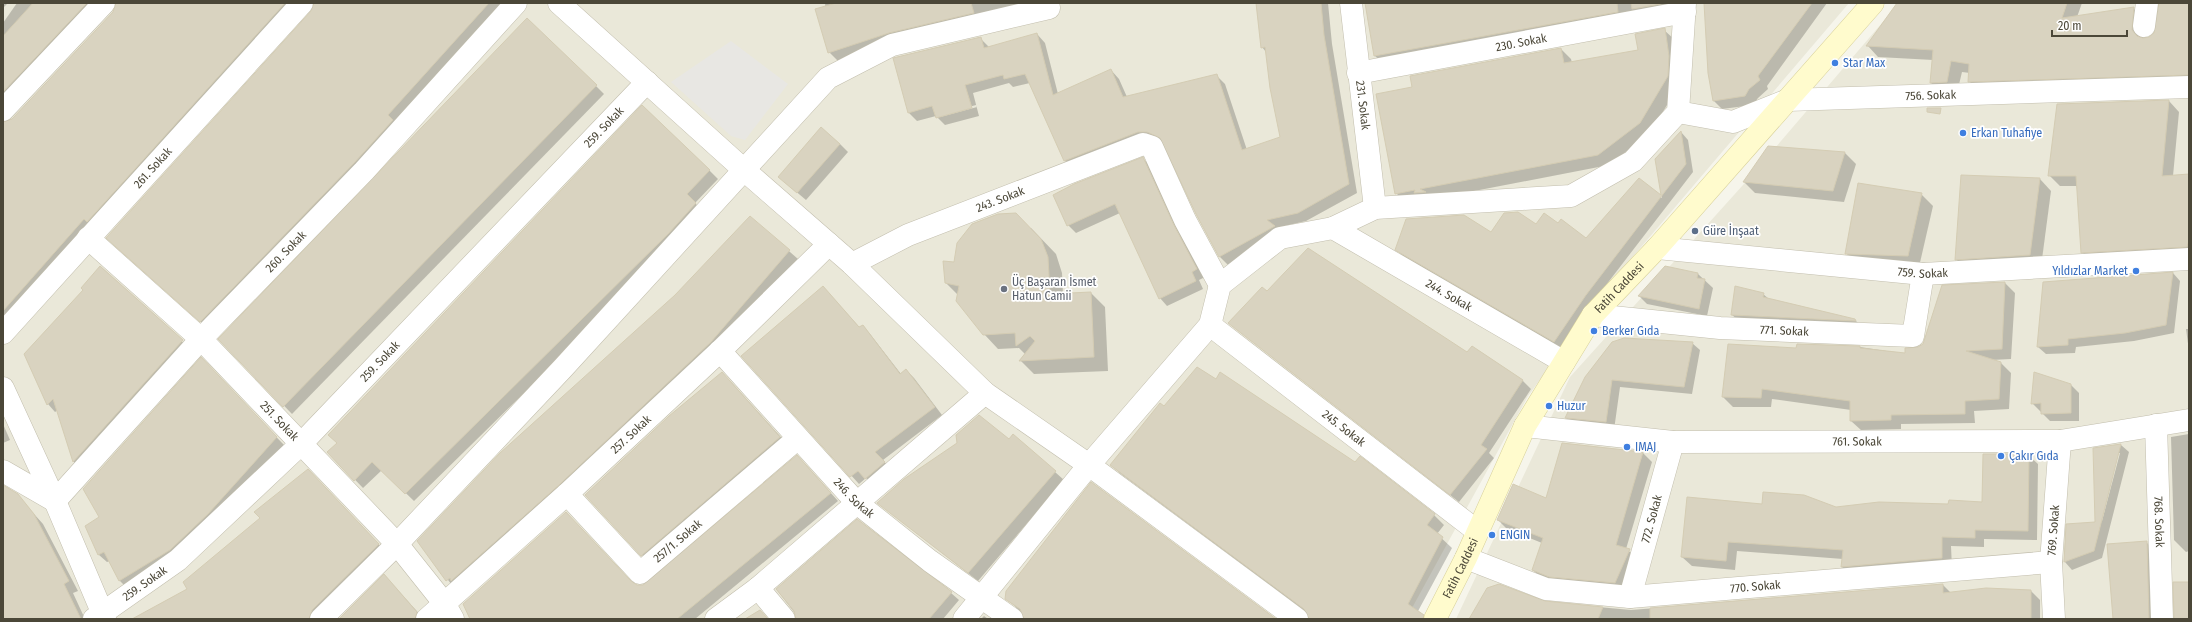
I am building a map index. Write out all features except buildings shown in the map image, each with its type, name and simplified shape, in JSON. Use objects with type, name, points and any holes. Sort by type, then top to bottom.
[{"type":"main road","name":"Fatih Caddesi","points":[[1435,619],[1466,558],[1525,426],[1593,315],[1657,248],[1874,3]]},
{"type":"street","points":[[3,110],[104,3]]},
{"type":"street","name":"261. Sokak","points":[[3,333],[302,3]]},
{"type":"street","name":"260. Sokak","points":[[55,501],[201,339],[364,171],[516,3]]},
{"type":"street","points":[[559,3],[743,169],[852,264],[985,393],[1089,465],[1297,619]]},
{"type":"street","points":[[321,619],[397,544],[563,368],[743,169],[828,78],[892,45],[1049,8],[1048,3]]},
{"type":"street","name":"231. Sokak","points":[[1351,3],[1375,208]]},
{"type":"street","points":[[2144,26],[2147,3]]},
{"type":"street","points":[[964,619],[984,597],[1089,465],[1210,326],[1220,285],[1280,238],[1333,228],[1375,208],[1571,196],[1633,161],[1678,112],[1685,8]]},
{"type":"street","name":"230. Sokak","points":[[1358,73],[1685,8]]},
{"type":"street","name":"259. Sokak","points":[[101,618],[178,560],[301,444],[647,82]]},
{"type":"street","name":"756. Sokak","points":[[1678,112],[1733,122],[1788,100],[2189,87]]},
{"type":"street","name":"243. Sokak","points":[[852,264],[916,232],[1143,144],[1152,148],[1184,220],[1220,285]]},
{"type":"street","name":"244. Sokak","points":[[1333,228],[1564,362]]},
{"type":"street","name":"251. Sokak","points":[[88,238],[201,339],[397,544],[448,611]]},
{"type":"street","name":"257. Sokak","points":[[427,619],[448,611],[567,494],[720,351],[829,244]]},
{"type":"street","name":"759. Sokak","points":[[1657,248],[1923,274],[2189,259]]},
{"type":"street","name":"771. Sokak","points":[[1593,315],[1720,328],[1913,336],[1923,274]]},
{"type":"street","name":"245. Sokak","points":[[1210,326],[1477,532]]},
{"type":"street","name":"246. Sokak","points":[[720,351],[797,439],[857,503],[930,560],[984,597],[1012,619]]},
{"type":"street","points":[[3,388],[55,501],[101,618]]},
{"type":"street","points":[[716,619],[758,588],[985,393]]},
{"type":"street","name":"761. Sokak","points":[[1525,426],[1673,442],[2060,441],[2189,420]]},
{"type":"street","name":"768. Sokak","points":[[2156,425],[2162,619]]},
{"type":"street","name":"257/1. Sokak","points":[[567,494],[640,573],[797,439]]},
{"type":"street","name":"769. Sokak","points":[[2054,619],[2051,562],[2060,441]]},
{"type":"street","name":"772. Sokak","points":[[1630,597],[1673,442]]},
{"type":"street","points":[[3,471],[55,501]]},
{"type":"street","name":"770. Sokak","points":[[1466,558],[1546,589],[1630,597],[2051,562]]},
{"type":"street","points":[[758,588],[784,619]]},
{"type":"shaded area","points":[[3,3],[1849,3],[1613,280],[1528,396],[1406,619],[3,619]]},
{"type":"shaded area","points":[[1899,3],[2189,3],[2189,619],[1456,619],[1570,377],[1752,175]]},
{"type":"shaded area","points":[[731,41],[788,84],[745,140],[731,136],[671,82]]},
{"type":"place","name":"Star Max","points":[[1835,63]]},
{"type":"place","name":"Erkan Tuhafiye","points":[[1963,133]]},
{"type":"place","name":"Güre İnşaat","points":[[1695,231]]},
{"type":"place","name":"Yıldızlar Market","points":[[2136,271]]},
{"type":"place","name":"Üç Başaran İsmet Hatun Camii","points":[[1004,289]]},
{"type":"place","name":"Berker Gıda","points":[[1594,331]]},
{"type":"place","name":"Huzur","points":[[1549,406]]},
{"type":"place","name":"IMAJ","points":[[1627,447]]},
{"type":"place","name":"Çakır Gıda","points":[[2001,456]]},
{"type":"place","name":"ENGIN","points":[[1492,535]]}]
